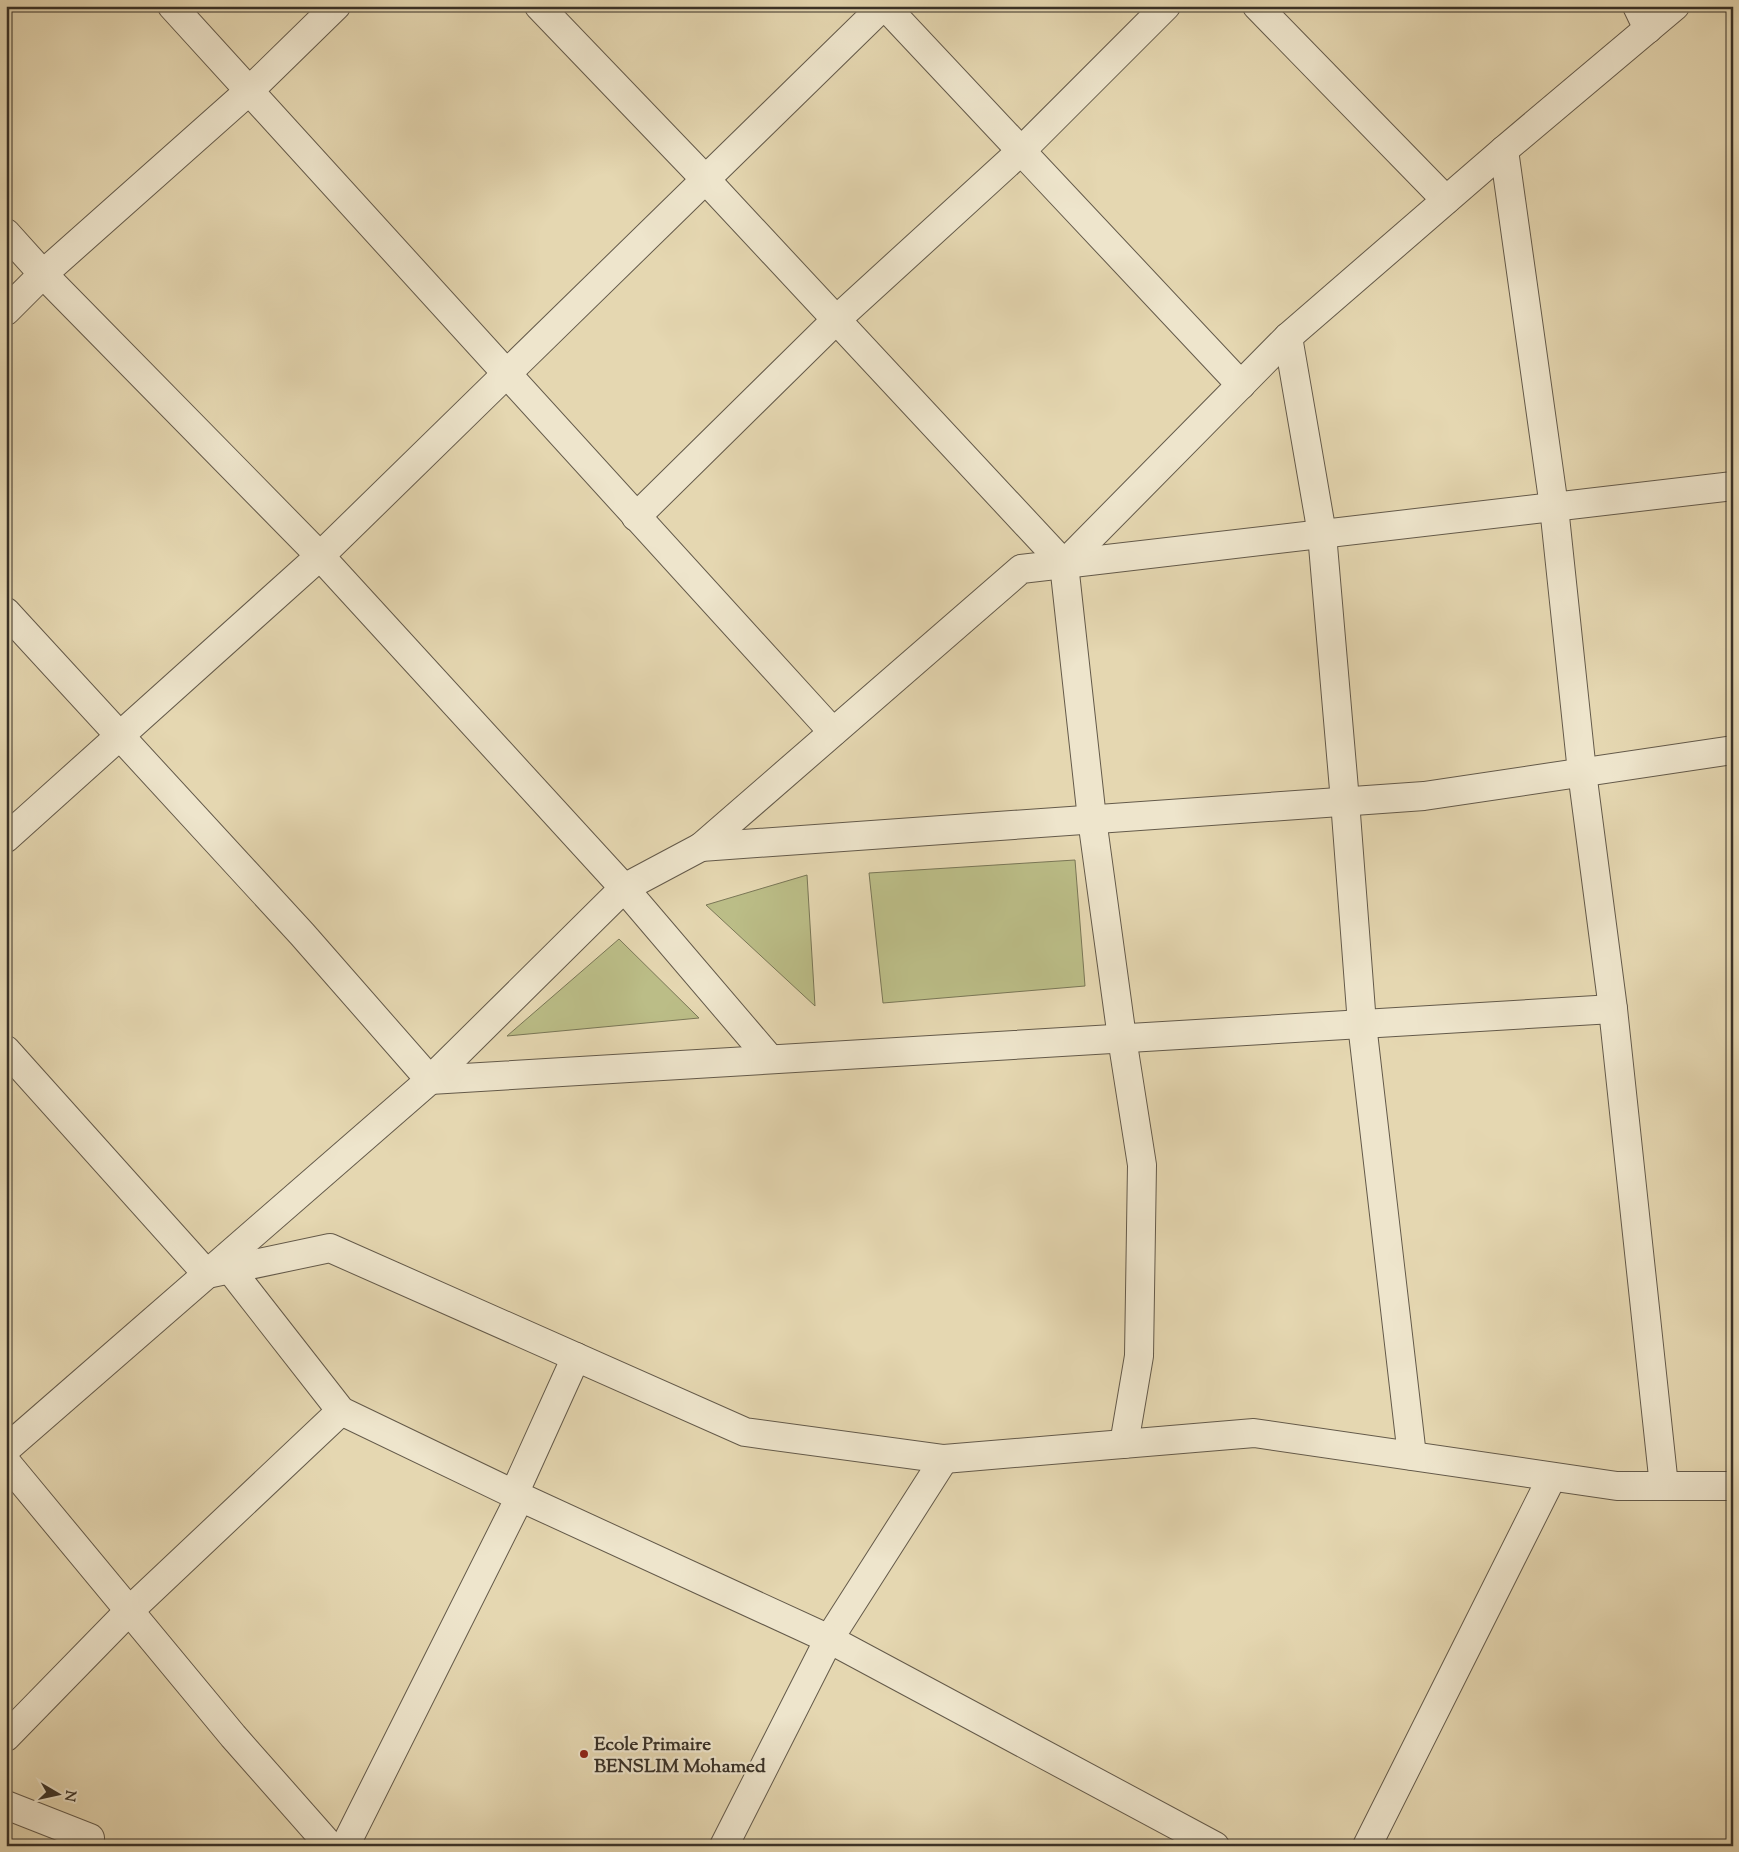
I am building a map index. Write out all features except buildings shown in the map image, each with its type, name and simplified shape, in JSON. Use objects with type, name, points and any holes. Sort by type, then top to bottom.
[{"type":"street","points":[[172,6],[833,732]]},
{"type":"street","points":[[6,311],[43,274],[249,91],[336,6]]},
{"type":"street","points":[[539,6],[706,180],[1064,564],[1092,819],[1122,1038],[1142,1165],[1139,1356],[1124,1444]]},
{"type":"street","points":[[6,838],[320,556],[884,6],[1241,385]]},
{"type":"street","points":[[636,517],[836,320],[1021,151],[1166,6]]},
{"type":"street","points":[[1257,6],[1446,200]]},
{"type":"street","points":[[1064,564],[1288,338],[1504,150],[1643,18],[1675,6]]},
{"type":"street","points":[[1504,150],[1554,507],[1582,772],[1613,1009],[1664,1486]]},
{"type":"street","points":[[6,233],[43,274],[320,556],[624,888],[770,1059]]},
{"type":"street","points":[[1288,338],[1322,534],[1362,1024],[1412,1456]]},
{"type":"street","points":[[6,1449],[219,1272],[430,1080],[624,888],[701,846],[1021,569],[1733,486]]},
{"type":"street","points":[[6,612],[302,934],[430,1080]]},
{"type":"street","points":[[701,846],[1424,796],[1733,750]]},
{"type":"street","points":[[430,1080],[1613,1009]]},
{"type":"street","points":[[6,1050],[219,1272],[341,1411],[517,1496],[829,1638],[1215,1846]]},
{"type":"street","points":[[219,1272],[330,1248],[745,1432],[944,1459],[1254,1433],[1617,1486],[1733,1486]]},
{"type":"street","points":[[345,1846],[517,1496],[576,1357]]},
{"type":"street","points":[[6,1737],[129,1611],[341,1411]]},
{"type":"street","points":[[724,1846],[829,1638],[944,1459]]},
{"type":"street","points":[[6,1462],[233,1736],[330,1846]]},
{"type":"street","points":[[1367,1846],[1552,1477]]},
{"type":"street","points":[[6,1805],[96,1843]]},
{"type":"green space","points":[[1075,860],[1085,986],[883,1003],[869,873]]},
{"type":"green space","points":[[807,875],[815,1006],[706,905]]},
{"type":"green space","points":[[619,939],[699,1018],[507,1036]]},
{"type":"place","name":"Ecole Primaire BENSLIM Mohamed","points":[[584,1754]]}]
